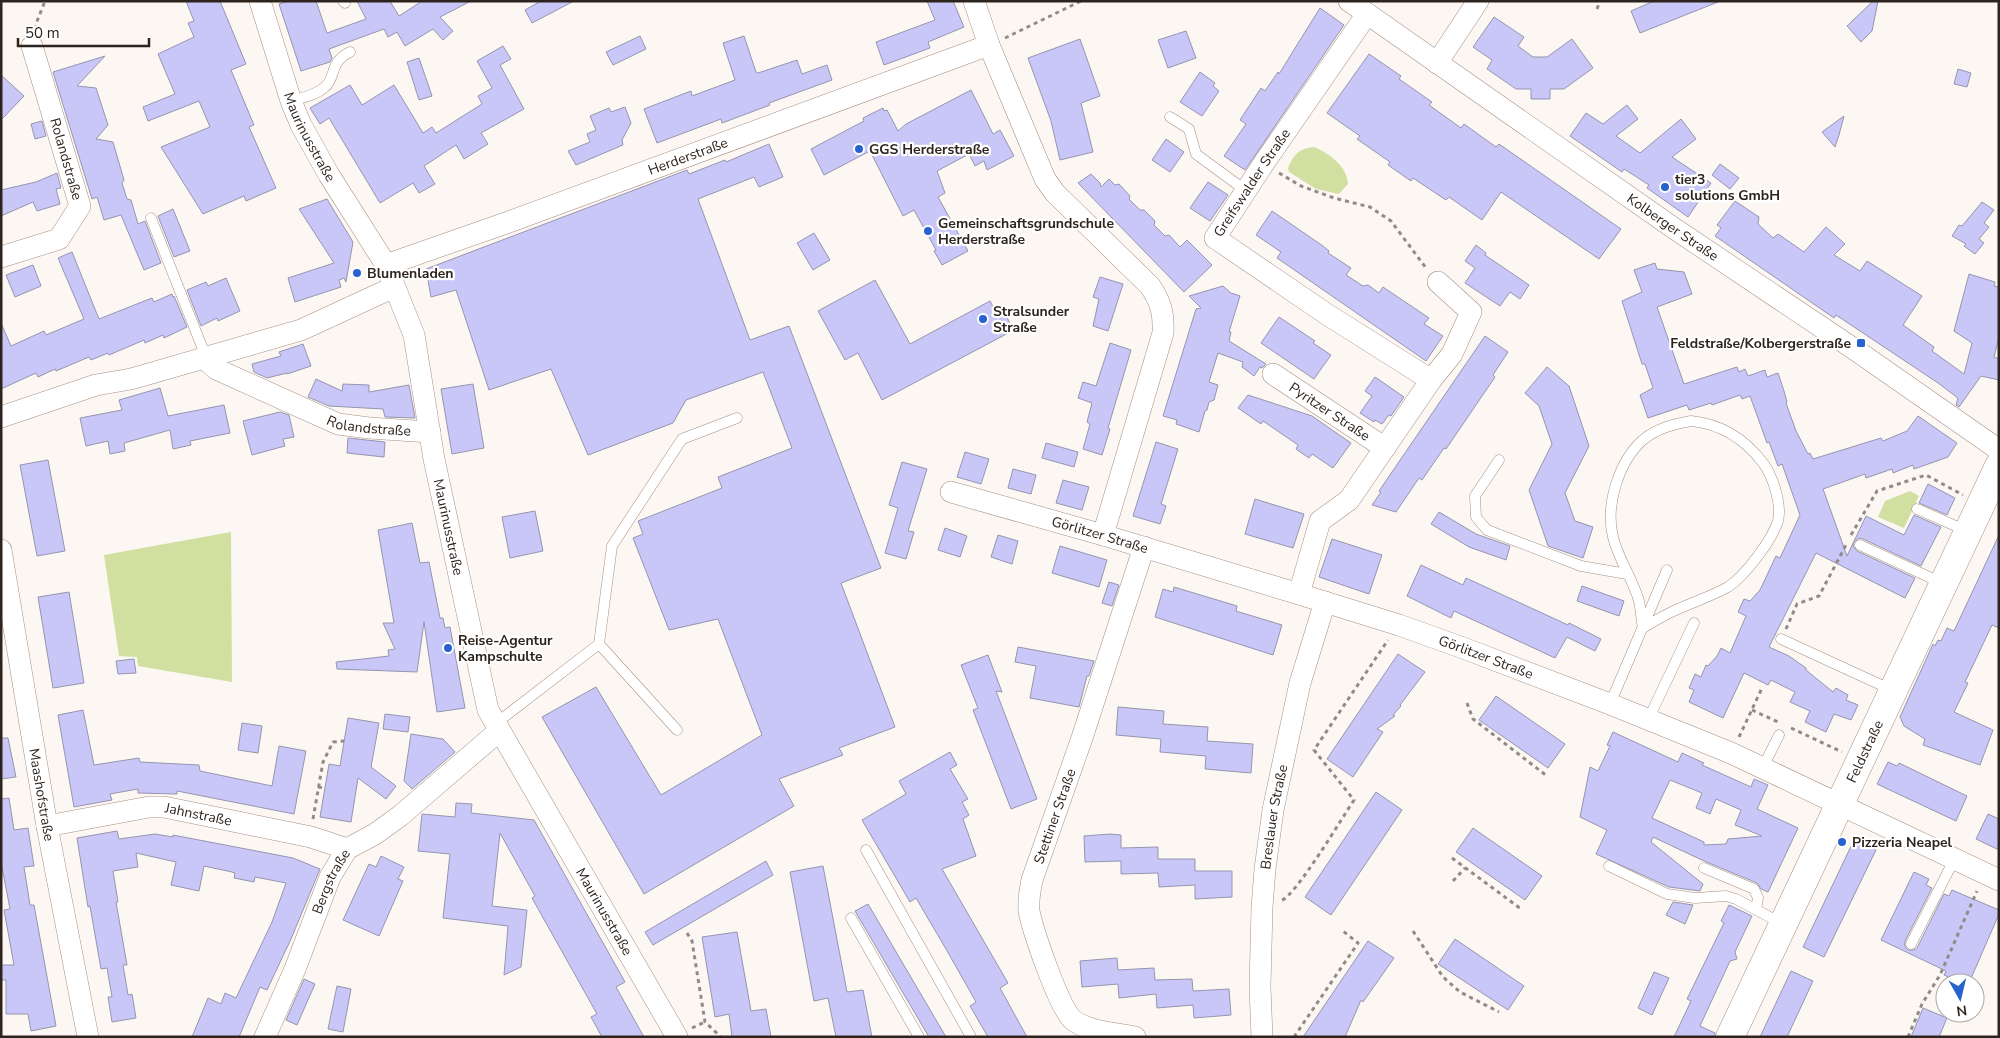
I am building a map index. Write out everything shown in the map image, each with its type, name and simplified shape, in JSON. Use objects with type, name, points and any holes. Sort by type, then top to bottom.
[{"type":"main road","name":"Feldstraße","points":[[1730,1037],[1782,923],[1999,466]]},
{"type":"street","points":[[974,1],[989,45],[1046,179],[1055,193],[1150,286],[1159,298],[1162,309],[1163,333],[1103,535]]},
{"type":"street","name":"Kolberger Straße","points":[[1349,1],[1675,229],[1857,351],[1999,450]]},
{"type":"street","points":[[1437,63],[1478,1]]},
{"type":"street","name":"Maurinusstraße","points":[[264,2],[291,101],[301,124],[329,175],[386,265],[414,335],[430,432],[488,710],[677,1037]]},
{"type":"street","name":"Greifswalder Straße","points":[[1368,14],[1245,190],[1215,238],[1328,315],[1431,380]]},
{"type":"street","name":"Herderstraße","points":[[386,265],[506,223],[989,45]]},
{"type":"street","name":"Rolandstraße","points":[[1,257],[58,239],[80,206],[32,46]]},
{"type":"street","name":"Pyritzer Straße","points":[[1300,594],[1320,521],[1349,500],[1431,380],[1452,354],[1471,312],[1438,282]]},
{"type":"street","points":[[1,417],[96,385],[131,379],[301,330],[394,287]]},
{"type":"street","name":"Rolandstraße","points":[[205,357],[216,369],[338,424],[430,432]]},
{"type":"street","name":"Pyritzer Straße","points":[[1273,374],[1385,448]]},
{"type":"street","name":"Görlitzer Straße","points":[[951,492],[1144,547],[1399,625],[1610,704],[1731,753],[1992,876]]},
{"type":"street","name":"Stettiner Straße","points":[[1135,1037],[1084,1026],[1067,1014],[1040,945],[1029,910],[1029,896],[1032,880],[1082,738],[1144,547]]},
{"type":"street","name":"Maashofstraße","points":[[1,550],[47,826],[88,1037]]},
{"type":"street","name":"Breslauer Straße","points":[[1262,1037],[1260,987],[1265,869],[1277,792],[1300,683],[1326,602]]},
{"type":"street","name":"Bergstraße","points":[[265,1037],[295,969],[330,877],[347,849],[375,834],[400,816],[497,727]]},
{"type":"street","name":"Jahnstraße","points":[[47,826],[149,807],[164,807],[311,837],[347,849]]},
{"type":"lane","points":[[291,101],[311,95],[325,87],[336,63],[350,52]]},
{"type":"lane","points":[[1170,117],[1189,129],[1196,154],[1245,190]]},
{"type":"lane","points":[[151,218],[205,357]]},
{"type":"lane","points":[[497,727],[599,644],[612,546],[682,439],[737,418]]},
{"type":"lane","points":[[1690,421],[1707,423],[1743,440],[1768,470],[1775,487],[1778,520],[1757,558],[1742,576],[1728,586],[1673,611],[1642,628],[1639,602],[1613,537],[1610,517],[1619,478],[1634,450],[1644,438],[1661,428],[1690,421]]},
{"type":"lane","points":[[1499,460],[1475,496],[1476,517],[1487,530],[1581,566],[1627,574]]},
{"type":"lane","points":[[1917,509],[1968,532]]},
{"type":"lane","points":[[1860,545],[1943,583]]},
{"type":"lane","points":[[1610,704],[1667,570]]},
{"type":"lane","points":[[1648,720],[1694,623]]},
{"type":"lane","points":[[1782,639],[1893,690]]},
{"type":"lane","points":[[599,644],[677,730]]},
{"type":"lane","points":[[1763,767],[1779,734]]},
{"type":"lane","points":[[866,850],[970,1037]]},
{"type":"lane","points":[[1911,944],[1955,858]]},
{"type":"lane","points":[[1609,866],[1667,894],[1695,898],[1726,896],[1736,899],[1782,923]]},
{"type":"lane","points":[[1704,868],[1754,889],[1758,898],[1756,909]]},
{"type":"lane","points":[[851,918],[919,1037]]},
{"type":"path","points":[[32,46],[30,38],[45,1]]},
{"type":"path","points":[[989,45],[1081,1]]},
{"type":"path","points":[[1597,9],[1600,1]]},
{"type":"path","points":[[1264,163],[1301,186],[1370,208],[1390,222],[1438,282]]},
{"type":"path","points":[[1262,907],[1287,898],[1354,800],[1314,750],[1399,625]]},
{"type":"path","points":[[1731,753],[1762,688]]},
{"type":"path","points":[[1467,703],[1473,719],[1547,776]]},
{"type":"path","points":[[1752,710],[1860,760]]},
{"type":"path","points":[[311,837],[323,762],[333,742],[344,741]]},
{"type":"path","points":[[318,787],[325,788]]},
{"type":"path","points":[[1452,858],[1521,909]]},
{"type":"path","points":[[1453,881],[1465,868]]},
{"type":"path","points":[[1908,1037],[1922,1004],[1940,975],[1992,876]]},
{"type":"path","points":[[1294,1037],[1358,943],[1343,931]]},
{"type":"path","points":[[1412,931],[1443,977],[1460,992],[1499,1012]]},
{"type":"path","points":[[688,933],[692,942],[705,1022],[721,1037]]},
{"type":"green space","points":[[1314,147],[1337,161],[1345,172],[1348,184],[1339,194],[1316,189],[1289,172],[1290,163],[1297,153]]},
{"type":"green space","points":[[1910,491],[1919,496],[1904,528],[1878,517],[1885,501]]},
{"type":"green space","points":[[231,532],[232,682],[138,666],[137,657],[119,656],[104,555]]},
{"type":"building","points":[[186,1],[220,1],[246,64],[231,70],[254,125],[249,127],[276,188],[246,201],[244,196],[203,214],[161,147],[210,127],[199,101],[148,121],[143,107],[175,94],[158,54],[194,37],[188,23],[194,21]]},
{"type":"building","points":[[289,1],[316,1],[327,33],[366,19],[357,1],[390,1],[399,16],[422,1],[471,1],[440,17],[453,31],[443,40],[433,29],[405,46],[397,32],[388,37],[384,29],[329,49],[332,58],[330,62],[301,71],[279,4]]},
{"type":"building","points":[[541,1],[574,1],[532,23],[525,10]]},
{"type":"building","points":[[927,1],[953,1],[964,27],[928,42],[930,48],[884,65],[876,42],[935,20]]},
{"type":"building","points":[[1654,1],[1718,2],[1640,33],[1631,11]]},
{"type":"building","points":[[1873,1],[1878,1],[1872,31],[1861,42],[1847,26]]},
{"type":"building","points":[[1320,8],[1344,25],[1245,170],[1224,156],[1246,124],[1240,120],[1261,88],[1265,91],[1278,72],[1279,74]]},
{"type":"building","points":[[1494,17],[1524,37],[1518,46],[1533,57],[1547,57],[1572,39],[1593,68],[1564,89],[1550,89],[1550,99],[1531,99],[1531,89],[1516,89],[1487,69],[1492,60],[1473,47]]},
{"type":"building","points":[[1186,31],[1196,58],[1168,68],[1158,40]]},
{"type":"building","points":[[640,36],[646,49],[613,65],[606,52]]},
{"type":"building","points":[[744,36],[756,72],[758,73],[797,60],[802,74],[827,65],[832,80],[769,103],[770,105],[722,123],[721,119],[657,143],[644,109],[691,91],[692,96],[735,80],[723,43]]},
{"type":"building","points":[[1080,39],[1100,96],[1081,103],[1093,152],[1060,160],[1051,121],[1028,58]]},
{"type":"building","points":[[503,46],[511,59],[500,65],[524,109],[481,133],[488,144],[464,159],[456,145],[424,166],[435,184],[419,193],[413,183],[380,203],[329,118],[320,124],[310,108],[350,85],[362,105],[394,85],[423,133],[432,127],[436,133],[482,104],[478,96],[492,88],[477,61]]},
{"type":"building","points":[[1369,54],[1401,76],[1399,79],[1432,102],[1429,105],[1461,128],[1464,124],[1496,147],[1499,144],[1621,229],[1599,259],[1501,192],[1482,220],[1449,197],[1446,200],[1413,178],[1411,181],[1388,165],[1390,162],[1357,139],[1360,136],[1327,113]]},
{"type":"building","points":[[105,56],[77,86],[96,88],[108,125],[96,139],[113,142],[124,180],[122,183],[127,199],[131,200],[138,224],[145,221],[161,263],[144,270],[121,215],[104,220],[97,197],[92,199],[53,72]]},
{"type":"building","points":[[419,58],[432,96],[419,100],[407,62]]},
{"type":"building","points":[[1958,69],[1971,73],[1967,87],[1954,84]]},
{"type":"building","points":[[1200,72],[1215,83],[1213,86],[1219,91],[1202,116],[1180,102]]},
{"type":"building","points":[[1,75],[24,96],[1,120]]},
{"type":"building","points":[[971,90],[993,134],[1000,130],[1014,156],[987,170],[984,161],[975,166],[969,154],[937,171],[945,193],[938,197],[968,251],[942,265],[914,210],[903,216],[870,151],[824,175],[811,149],[864,121],[863,118],[883,108],[884,111],[887,110],[898,131],[906,124]]},
{"type":"building","points":[[1627,105],[1638,119],[1616,136],[1640,153],[1681,119],[1696,139],[1672,157],[1711,183],[1688,217],[1647,188],[1649,185],[1624,169],[1622,172],[1570,136],[1586,113],[1603,124]]},
{"type":"building","points":[[625,107],[631,123],[622,140],[623,145],[576,165],[568,151],[590,142],[587,134],[596,130],[590,116],[609,108],[611,112]]},
{"type":"building","points":[[1844,116],[1839,135],[1835,147],[1822,132]]},
{"type":"building","points":[[42,121],[46,136],[35,139],[31,124]]},
{"type":"building","points":[[1166,139],[1184,152],[1170,172],[1152,160]]},
{"type":"building","points":[[769,144],[783,177],[759,187],[754,177],[698,199],[750,340],[789,326],[881,568],[841,583],[895,727],[839,748],[843,755],[779,779],[794,806],[644,894],[542,717],[596,687],[661,795],[762,735],[718,619],[669,630],[633,538],[643,534],[638,521],[722,488],[718,477],[792,448],[763,372],[686,400],[673,423],[588,455],[551,369],[489,390],[456,290],[431,297],[426,269],[687,170],[689,174],[725,160],[726,162]]},
{"type":"building","points":[[1720,164],[1739,178],[1730,189],[1712,175]]},
{"type":"building","points":[[57,173],[61,188],[56,189],[60,204],[37,211],[33,202],[1,216],[1,190],[36,182]]},
{"type":"building","points":[[1091,174],[1100,183],[1101,187],[1109,179],[1115,185],[1119,184],[1130,196],[1129,199],[1155,221],[1154,225],[1165,236],[1169,235],[1180,247],[1187,240],[1212,265],[1184,292],[1078,183]]},
{"type":"building","points":[[1208,182],[1228,195],[1210,221],[1190,208]]},
{"type":"building","points":[[327,199],[353,242],[346,282],[344,278],[339,280],[341,287],[295,302],[288,278],[334,263],[299,209]]},
{"type":"building","points":[[1735,201],[1759,217],[1758,224],[1773,238],[1778,234],[1804,252],[1826,227],[1845,244],[1834,255],[1860,271],[1867,261],[1922,296],[1903,325],[1934,347],[1932,351],[1964,374],[1972,343],[1954,331],[1969,274],[1995,282],[1994,286],[1999,287],[1999,337],[1994,357],[1999,359],[1999,380],[1981,376],[1959,407],[1956,405],[1958,398],[1938,383],[1836,315],[1834,318],[1715,236],[1721,228],[1717,225]]},
{"type":"building","points":[[1982,202],[1994,210],[1984,223],[1989,227],[1979,239],[1984,243],[1975,254],[1964,246],[1966,244],[1952,236],[1959,225],[1962,226]]},
{"type":"building","points":[[173,209],[190,251],[174,257],[158,216]]},
{"type":"building","points":[[1272,211],[1351,268],[1346,275],[1363,286],[1368,285],[1379,293],[1383,287],[1429,318],[1424,324],[1443,336],[1426,361],[1277,258],[1281,252],[1256,235]]},
{"type":"building","points":[[814,233],[830,260],[813,270],[797,243]]},
{"type":"building","points":[[1476,245],[1486,253],[1485,255],[1529,285],[1520,299],[1510,292],[1500,306],[1465,283],[1475,268],[1465,261]]},
{"type":"building","points":[[72,252],[99,319],[152,298],[154,302],[172,294],[187,327],[164,338],[163,335],[145,343],[144,340],[109,355],[108,353],[91,360],[89,357],[38,377],[36,373],[1,389],[1,323],[11,346],[44,331],[46,335],[84,319],[58,258]]},
{"type":"building","points":[[1655,263],[1657,269],[1684,272],[1692,294],[1657,307],[1684,384],[1737,367],[1739,372],[1745,369],[1748,376],[1765,370],[1767,377],[1778,373],[1796,431],[1808,454],[1810,453],[1813,459],[1881,438],[1883,441],[1907,431],[1918,416],[1957,443],[1948,457],[1914,469],[1913,465],[1893,473],[1892,469],[1866,478],[1865,474],[1823,489],[1847,556],[1866,516],[1904,535],[1914,515],[1941,527],[1921,566],[1863,539],[1859,538],[1854,542],[1853,546],[1857,551],[1915,578],[1905,598],[1816,553],[1769,647],[1789,656],[1833,692],[1836,688],[1848,695],[1846,700],[1858,705],[1851,720],[1834,714],[1826,732],[1805,722],[1810,711],[1790,702],[1795,692],[1771,680],[1768,685],[1744,673],[1723,718],[1689,702],[1694,690],[1689,688],[1695,674],[1701,677],[1706,665],[1708,666],[1717,656],[1721,648],[1730,653],[1746,616],[1738,612],[1744,599],[1750,601],[1760,590],[1776,556],[1780,558],[1800,515],[1782,464],[1778,466],[1769,442],[1767,443],[1750,396],[1742,399],[1740,395],[1712,405],[1711,403],[1689,410],[1687,405],[1648,418],[1640,395],[1653,388],[1645,364],[1642,364],[1622,301],[1642,292],[1634,270]]},
{"type":"building","points":[[33,265],[41,286],[15,297],[6,275]]},
{"type":"building","points":[[1100,277],[1123,284],[1108,331],[1093,326],[1099,299],[1093,297]]},
{"type":"building","points":[[226,278],[240,311],[218,321],[217,318],[201,326],[187,290],[206,282],[208,286]]},
{"type":"building","points":[[875,280],[910,344],[990,301],[996,312],[1002,309],[1014,330],[882,400],[858,353],[845,360],[818,311]]},
{"type":"building","points":[[1223,286],[1231,293],[1240,296],[1229,332],[1231,332],[1229,341],[1266,364],[1262,368],[1260,367],[1254,376],[1242,367],[1243,362],[1218,353],[1209,382],[1218,385],[1214,400],[1209,402],[1205,411],[1199,432],[1176,424],[1177,420],[1163,416],[1196,309],[1201,308],[1189,296]]},
{"type":"building","points":[[1279,317],[1315,341],[1313,343],[1331,355],[1314,379],[1261,343]]},
{"type":"building","points":[[1485,336],[1508,352],[1493,375],[1495,377],[1446,449],[1444,448],[1422,480],[1419,478],[1396,512],[1372,505],[1381,492],[1379,491]]},
{"type":"building","points":[[1110,343],[1131,350],[1102,455],[1083,449],[1090,424],[1087,422],[1092,403],[1078,398],[1083,382],[1096,386]]},
{"type":"building","points":[[303,344],[311,366],[267,378],[254,372],[252,364],[281,356],[279,352]]},
{"type":"building","points":[[1547,367],[1569,386],[1589,446],[1565,493],[1575,521],[1593,527],[1583,558],[1548,546],[1529,490],[1552,444],[1539,406],[1525,393]]},
{"type":"building","points":[[1375,377],[1404,397],[1391,416],[1389,415],[1382,424],[1375,420],[1374,422],[1360,413],[1372,396],[1365,391]]},
{"type":"building","points":[[316,379],[342,391],[343,384],[369,385],[369,392],[409,385],[415,418],[385,417],[383,409],[329,406],[308,397]]},
{"type":"building","points":[[473,384],[484,448],[452,454],[441,389]]},
{"type":"building","points":[[160,388],[168,416],[224,405],[230,433],[190,441],[191,445],[173,449],[170,430],[124,443],[125,451],[110,454],[108,441],[86,446],[80,418],[122,410],[119,400]]},
{"type":"building","points":[[1248,395],[1312,416],[1351,443],[1333,468],[1312,454],[1309,458],[1296,449],[1298,445],[1263,421],[1261,424],[1238,408]]},
{"type":"building","points":[[280,412],[289,415],[294,437],[283,439],[285,446],[252,455],[243,421]]},
{"type":"building","points":[[348,438],[385,442],[384,457],[347,453]]},
{"type":"building","points":[[1156,442],[1178,449],[1161,504],[1166,506],[1160,524],[1133,516]]},
{"type":"building","points":[[1046,443],[1078,452],[1074,467],[1042,458]]},
{"type":"building","points":[[965,452],[989,459],[981,484],[957,477]]},
{"type":"building","points":[[48,460],[65,551],[37,556],[20,465]]},
{"type":"building","points":[[902,462],[927,469],[908,531],[914,532],[906,559],[885,553],[898,508],[889,505]]},
{"type":"building","points":[[1013,469],[1036,475],[1031,494],[1008,488]]},
{"type":"building","points":[[1063,480],[1089,487],[1082,510],[1056,503]]},
{"type":"building","points":[[1928,484],[1955,498],[1947,515],[1919,503]]},
{"type":"building","points":[[1255,499],[1304,514],[1293,548],[1245,534]]},
{"type":"building","points":[[535,511],[543,551],[510,558],[502,517]]},
{"type":"building","points":[[1439,512],[1476,534],[1510,546],[1506,560],[1469,547],[1431,524]]},
{"type":"building","points":[[412,523],[420,563],[429,562],[440,618],[443,618],[445,628],[450,627],[465,708],[437,712],[424,622],[417,672],[337,669],[336,662],[389,656],[388,650],[395,649],[383,623],[394,623],[378,530]]},
{"type":"building","points":[[945,528],[967,536],[960,557],[938,550]]},
{"type":"building","points":[[998,535],[1018,541],[1012,564],[991,557]]},
{"type":"building","points":[[1999,535],[1999,628],[1992,625],[1965,682],[1968,683],[1954,712],[1993,730],[1980,765],[1923,745],[1925,739],[1904,726],[1900,717],[1933,644],[1935,646],[1938,640],[1941,641],[1947,628],[1954,631]]},
{"type":"building","points":[[1332,539],[1382,555],[1369,594],[1319,577]]},
{"type":"building","points":[[1060,546],[1107,560],[1099,587],[1052,573]]},
{"type":"building","points":[[1421,565],[1463,585],[1466,578],[1601,639],[1595,651],[1567,637],[1555,658],[1454,611],[1451,618],[1407,596]]},
{"type":"building","points":[[1109,582],[1119,585],[1112,606],[1102,603]]},
{"type":"building","points":[[1582,586],[1624,601],[1619,616],[1577,601]]},
{"type":"building","points":[[1174,587],[1237,606],[1236,611],[1282,625],[1273,655],[1155,617],[1163,589],[1173,592]]},
{"type":"building","points":[[69,592],[84,683],[53,688],[38,597]]},
{"type":"building","points":[[1018,647],[1094,661],[1089,676],[1087,676],[1079,707],[1030,698],[1036,666],[1015,662]]},
{"type":"building","points":[[1398,654],[1425,672],[1393,715],[1395,716],[1377,729],[1383,732],[1353,777],[1327,759]]},
{"type":"building","points":[[988,655],[1002,692],[996,691],[1037,799],[1011,809],[973,710],[978,708],[961,665]]},
{"type":"building","points":[[134,659],[136,673],[118,674],[116,661]]},
{"type":"building","points":[[1496,696],[1565,744],[1548,768],[1479,720]]},
{"type":"building","points":[[1118,707],[1164,711],[1163,724],[1208,727],[1207,741],[1253,744],[1251,773],[1205,769],[1206,756],[1160,752],[1161,739],[1116,735]]},
{"type":"building","points":[[83,710],[94,765],[139,758],[140,762],[199,765],[200,771],[272,786],[279,746],[306,751],[294,814],[177,791],[177,794],[138,793],[138,789],[110,794],[112,800],[74,807],[58,715]]},
{"type":"building","points":[[385,714],[410,717],[408,732],[383,729]]},
{"type":"building","points":[[348,718],[379,723],[371,767],[396,786],[386,799],[358,778],[351,822],[320,817],[329,764],[340,766]]},
{"type":"building","points":[[242,723],[262,726],[258,753],[238,750]]},
{"type":"building","points":[[1613,732],[1678,762],[1682,753],[1704,763],[1702,765],[1751,787],[1754,779],[1768,785],[1757,809],[1798,828],[1768,892],[1761,889],[1757,883],[1653,837],[1651,842],[1703,884],[1700,891],[1669,887],[1596,854],[1607,830],[1580,817],[1590,767],[1598,771],[1610,746],[1607,745]],"holes":[[[1670,780],[1702,793],[1696,808],[1710,814],[1716,799],[1741,810],[1735,825],[1762,836],[1728,839],[1726,844],[1704,845],[1704,842],[1652,818]]]},
{"type":"building","points":[[411,734],[443,739],[455,752],[412,789],[404,781]]},
{"type":"building","points":[[1,738],[8,738],[16,777],[1,779]]},
{"type":"building","points":[[950,752],[957,765],[950,769],[968,799],[962,802],[969,815],[963,819],[976,856],[942,869],[1008,983],[1000,988],[1027,1037],[988,1037],[970,1006],[976,1002],[946,949],[916,898],[910,902],[862,820],[906,794],[899,781]]},
{"type":"building","points":[[1888,762],[1897,766],[1899,763],[1967,796],[1956,821],[1877,784]]},
{"type":"building","points":[[1376,792],[1402,810],[1331,915],[1305,897]]},
{"type":"building","points":[[9,798],[14,830],[28,828],[34,866],[24,867],[30,905],[34,905],[56,1026],[31,1031],[28,1014],[6,1014],[6,980],[1,980],[1,965],[14,965],[4,910],[10,909],[1,862],[1,799]]},
{"type":"building","points":[[456,803],[472,804],[471,813],[534,820],[625,982],[616,987],[644,1037],[602,1037],[591,1017],[597,1014],[532,898],[535,896],[500,833],[492,906],[527,910],[521,967],[504,975],[508,926],[443,918],[450,854],[418,851],[422,814],[455,817]]},
{"type":"building","points":[[1988,814],[1999,819],[1999,850],[1976,839]]},
{"type":"building","points":[[1473,828],[1542,876],[1525,900],[1456,852]]},
{"type":"building","points":[[117,831],[119,839],[155,834],[173,837],[173,835],[293,858],[320,869],[291,939],[267,990],[260,987],[239,1037],[192,1037],[208,998],[221,1004],[225,993],[236,998],[272,922],[286,883],[255,877],[254,882],[234,878],[235,873],[204,866],[199,891],[171,885],[176,862],[136,853],[138,867],[113,871],[118,902],[116,902],[127,965],[123,965],[128,995],[132,994],[136,1018],[112,1022],[108,997],[112,997],[107,968],[101,969],[90,906],[88,907],[77,838]]},
{"type":"building","points":[[1121,835],[1121,848],[1158,847],[1158,859],[1195,859],[1195,871],[1232,871],[1232,897],[1195,899],[1195,885],[1159,887],[1158,873],[1121,874],[1121,861],[1085,862],[1084,836]]},
{"type":"building","points":[[1854,840],[1876,850],[1824,957],[1803,947]]},
{"type":"building","points":[[381,856],[404,867],[398,879],[403,881],[379,936],[343,920],[369,864],[376,867]]},
{"type":"building","points":[[766,861],[773,875],[653,945],[645,932]]},
{"type":"building","points":[[823,866],[847,992],[863,990],[872,1037],[836,1037],[828,998],[814,1001],[790,872]]},
{"type":"building","points":[[1914,872],[1929,879],[1926,885],[1932,888],[1905,941],[1905,947],[1908,950],[1917,948],[1944,894],[1949,896],[1952,890],[1999,910],[1999,914],[1973,973],[1945,973],[1946,971],[1881,940]]},
{"type":"building","points":[[1673,902],[1693,905],[1685,924],[1666,915]]},
{"type":"building","points":[[868,904],[946,1037],[929,1037],[855,911]]},
{"type":"building","points":[[1729,905],[1752,916],[1735,952],[1737,959],[1730,961],[1700,1026],[1715,1033],[1715,1037],[1674,1037],[1691,1001],[1687,999],[1724,923],[1721,921]]},
{"type":"building","points":[[737,932],[751,1011],[766,1009],[771,1037],[732,1037],[729,1014],[715,1017],[702,937]]},
{"type":"building","points":[[1455,939],[1524,986],[1508,1010],[1438,964]]},
{"type":"building","points":[[1368,941],[1394,958],[1363,1002],[1361,1000],[1345,1037],[1303,1037]]},
{"type":"building","points":[[1117,958],[1118,970],[1154,968],[1155,980],[1192,979],[1193,991],[1229,989],[1231,1015],[1194,1018],[1193,1005],[1157,1008],[1156,994],[1119,998],[1118,984],[1082,987],[1080,961]]},
{"type":"building","points":[[1791,971],[1813,981],[1787,1037],[1760,1037]]},
{"type":"building","points":[[1654,972],[1669,978],[1652,1015],[1638,1008]]},
{"type":"building","points":[[304,979],[315,984],[297,1025],[286,1020]]},
{"type":"building","points":[[337,986],[351,989],[343,1032],[328,1029]]},
{"type":"building","points":[[1923,1008],[1935,1013],[1935,1023],[1945,1023],[1939,1037],[1911,1037]]},
{"type":"place","name":"GGS Herderstraße","points":[[859,149]]},
{"type":"place","name":"tier3 solutions GmbH","points":[[1665,187]]},
{"type":"place","name":"Gemeinschaftsgrundschule Herderstraße","points":[[928,231]]},
{"type":"place","name":"Blumenladen","points":[[357,273]]},
{"type":"place","name":"Stralsunder Straße","points":[[983,319]]},
{"type":"place","name":"Feldstraße/Kolbergerstraße","points":[[1861,343]]},
{"type":"place","name":"Reise-Agentur Kampschulte","points":[[448,648]]},
{"type":"place","name":"Pizzeria Neapel","points":[[1842,842]]}]
